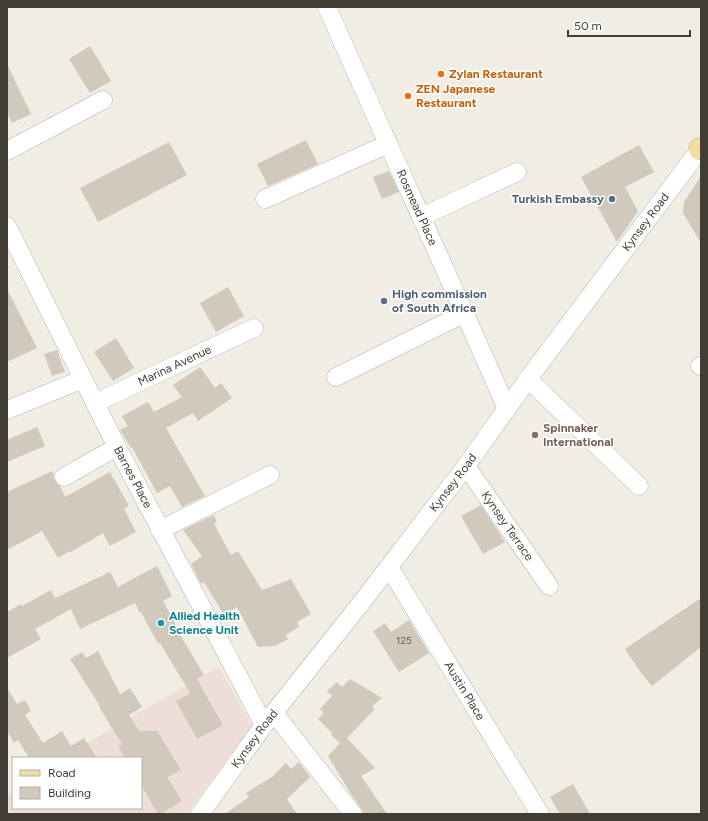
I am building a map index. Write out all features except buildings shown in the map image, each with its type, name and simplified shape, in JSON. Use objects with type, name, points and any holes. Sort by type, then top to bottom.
[{"type":"street","name":"Rosmead Place","points":[[327,7],[465,312],[507,409]]},
{"type":"street","points":[[7,151],[103,100]]},
{"type":"street","points":[[265,199],[388,144]]},
{"type":"street","name":"Kynsey Road","points":[[200,814],[269,719],[389,567],[466,466],[528,379],[701,149]]},
{"type":"street","points":[[421,217],[517,172]]},
{"type":"street","name":"Barnes Place","points":[[7,226],[160,530],[269,719],[353,814]]},
{"type":"street","points":[[336,376],[465,312]]},
{"type":"street","name":"Marina Avenue","points":[[95,403],[254,328]]},
{"type":"street","points":[[7,410],[83,379]]},
{"type":"street","points":[[528,379],[639,486]]},
{"type":"street","points":[[64,476],[117,447]]},
{"type":"street","name":"Kynsey Terrace","points":[[466,466],[550,586]]},
{"type":"street","points":[[160,530],[270,475]]},
{"type":"street","name":"Austin Place","points":[[389,567],[540,814]]},
{"type":"shaded area","points":[[219,667],[252,726],[186,814],[7,814],[7,795],[12,792],[12,809],[142,809],[142,757],[67,757],[105,732]]},
{"type":"place","name":"Zylan Restaurant","points":[[441,74]]},
{"type":"place","name":"ZEN Japanese Restaurant","points":[[408,96]]},
{"type":"place","name":"Turkish Embassy","points":[[612,199]]},
{"type":"place","name":"High commission of South Africa","points":[[384,301]]},
{"type":"place","name":"Spinnaker International","points":[[535,435]]},
{"type":"place","name":"Allied Health Science Unit","points":[[161,623]]}]
